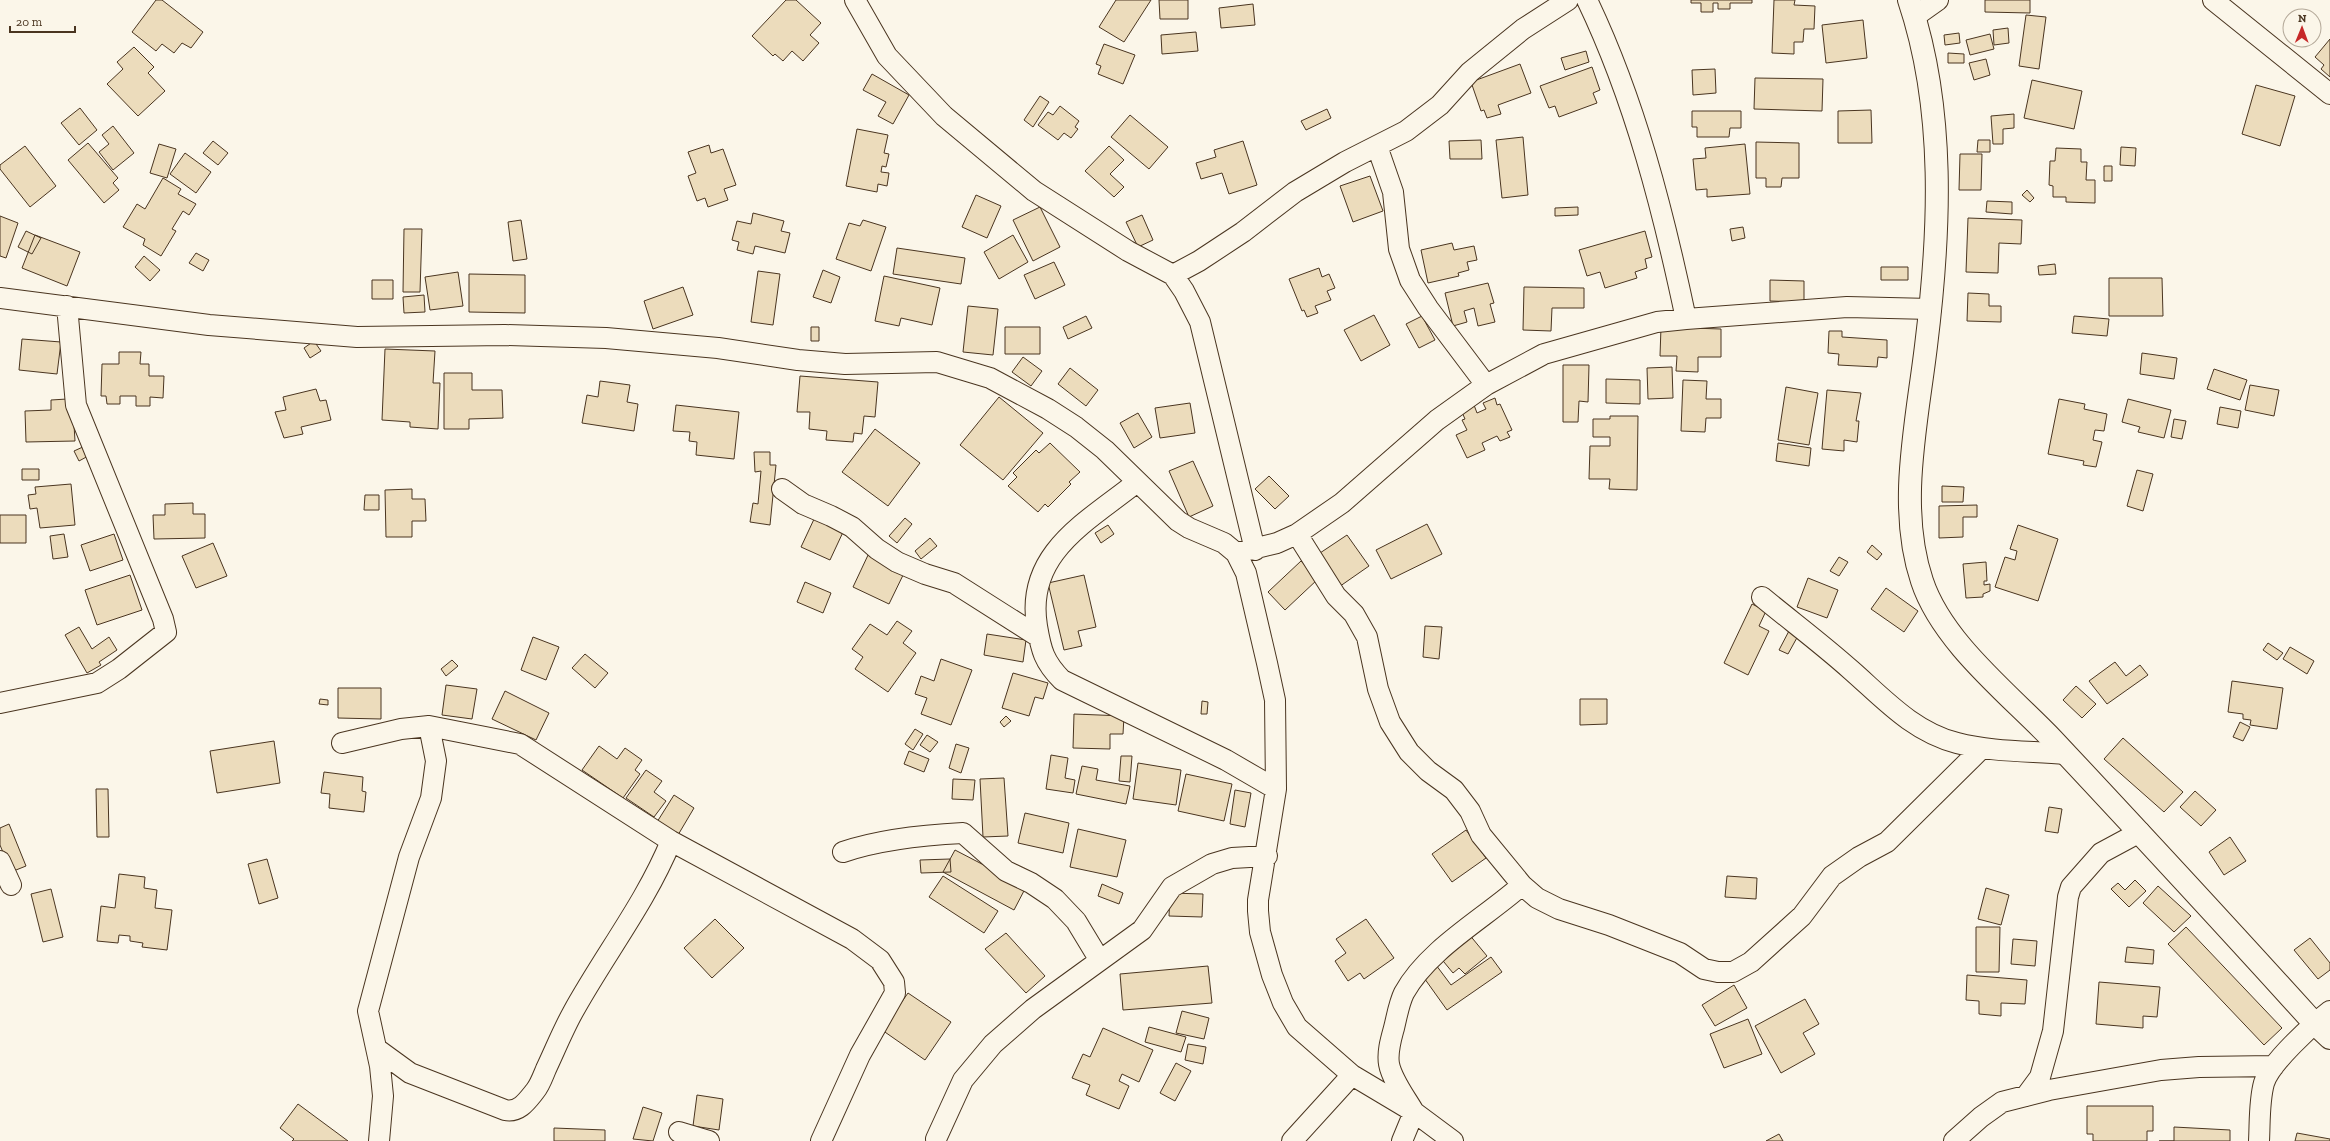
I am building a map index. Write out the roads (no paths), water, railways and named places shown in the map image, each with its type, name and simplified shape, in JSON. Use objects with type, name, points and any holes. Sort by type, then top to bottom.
[{"type":"street","points":[[855,0],[887,56],[944,116],[1034,191],[1128,251],[1173,275],[1184,291],[1200,322],[1246,551],[1246,573],[1275,700],[1276,789],[1267,856],[1258,900],[1260,932],[1272,975],[1283,1003],[1297,1027],[1352,1075],[1414,1112],[1453,1141]]},
{"type":"street","points":[[1173,275],[1200,261],[1243,232],[1295,192],[1345,162],[1406,131],[1422,119],[1470,72],[1523,28],[1568,0]]},
{"type":"street","points":[[1586,0],[1618,71],[1638,133],[1673,258],[1686,319]]},
{"type":"street","points":[[1938,0],[1912,8],[1929,85],[1935,140],[1936,253],[1931,309],[1911,474],[1910,516],[1922,581],[1933,606],[1947,628],[1989,677],[2322,1017],[2330,1038]]},
{"type":"street","points":[[2213,0],[2330,94]]},
{"type":"street","points":[[1377,146],[1393,192],[1399,249],[1410,280],[1428,308],[1486,385]]},
{"type":"street","points":[[0,298],[209,325],[357,337],[506,335],[606,338],[718,348],[798,360],[845,364],[937,362],[990,378],[1048,409],[1105,450],[1178,521],[1189,528],[1246,551],[1277,544],[1297,534],[1342,503],[1437,420],[1486,385],[1544,354],[1657,322],[1847,307],[1931,309]]},
{"type":"street","points":[[0,702],[97,683],[119,669],[166,632],[114,495],[76,405],[67,306]]},
{"type":"street","points":[[1137,482],[1063,541],[1046,562],[1041,572],[1036,607],[1039,637],[1043,656],[1049,668],[1062,680],[1226,760],[1276,789]]},
{"type":"street","points":[[782,489],[803,504],[852,527],[877,550],[897,562],[925,574],[954,582],[1039,637]]},
{"type":"street","points":[[1297,534],[1336,596],[1354,614],[1367,637],[1378,689],[1390,722],[1409,752],[1428,771],[1454,790],[1470,811],[1481,835],[1522,885],[1537,898],[1559,909],[1609,925],[1680,953],[1704,969],[1718,972],[1738,971],[1789,930],[1840,870],[1887,842],[1904,828],[1982,748]]},
{"type":"street","points":[[1762,597],[1850,669],[1900,714],[1944,739],[1982,748],[2065,754]]},
{"type":"street","points":[[379,1141],[383,1096],[377,1049],[368,1011],[409,857],[431,798],[436,760],[430,726]]},
{"type":"street","points":[[342,743],[401,729],[430,726],[509,741],[528,747],[671,841],[852,939],[880,960],[894,982],[894,997],[860,1055],[821,1141]]},
{"type":"street","points":[[2026,1096],[2040,1077],[2053,1031],[2068,897],[2071,887],[2101,853],[2140,832]]},
{"type":"street","points":[[843,852],[859,846],[922,835],[963,833],[1006,871],[1031,883],[1055,899],[1076,920],[1099,960]]},
{"type":"street","points":[[377,1049],[410,1073],[505,1110],[515,1110],[520,1108],[536,1090],[570,1017],[590,980],[628,923],[662,861],[671,841]]},
{"type":"street","points":[[936,1139],[963,1080],[979,1060],[1009,1029],[1099,960],[1127,943],[1142,930],[1164,896],[1172,887],[1212,864],[1232,858],[1267,856]]},
{"type":"street","points":[[0,861],[11,885]]},
{"type":"street","points":[[1414,1112],[1392,1072],[1388,1055],[1404,993],[1417,975],[1443,948],[1497,907],[1522,885]]},
{"type":"street","points":[[2259,1141],[2261,1098],[2265,1082],[2274,1066],[2322,1017]]},
{"type":"street","points":[[1954,1141],[1981,1117],[2002,1102],[2026,1096],[2129,1074],[2161,1070],[2199,1067],[2274,1066]]},
{"type":"street","points":[[1292,1141],[1352,1075]]},
{"type":"street","points":[[1402,1141],[1414,1112]]},
{"type":"street","points":[[679,1132],[709,1141]]}]
